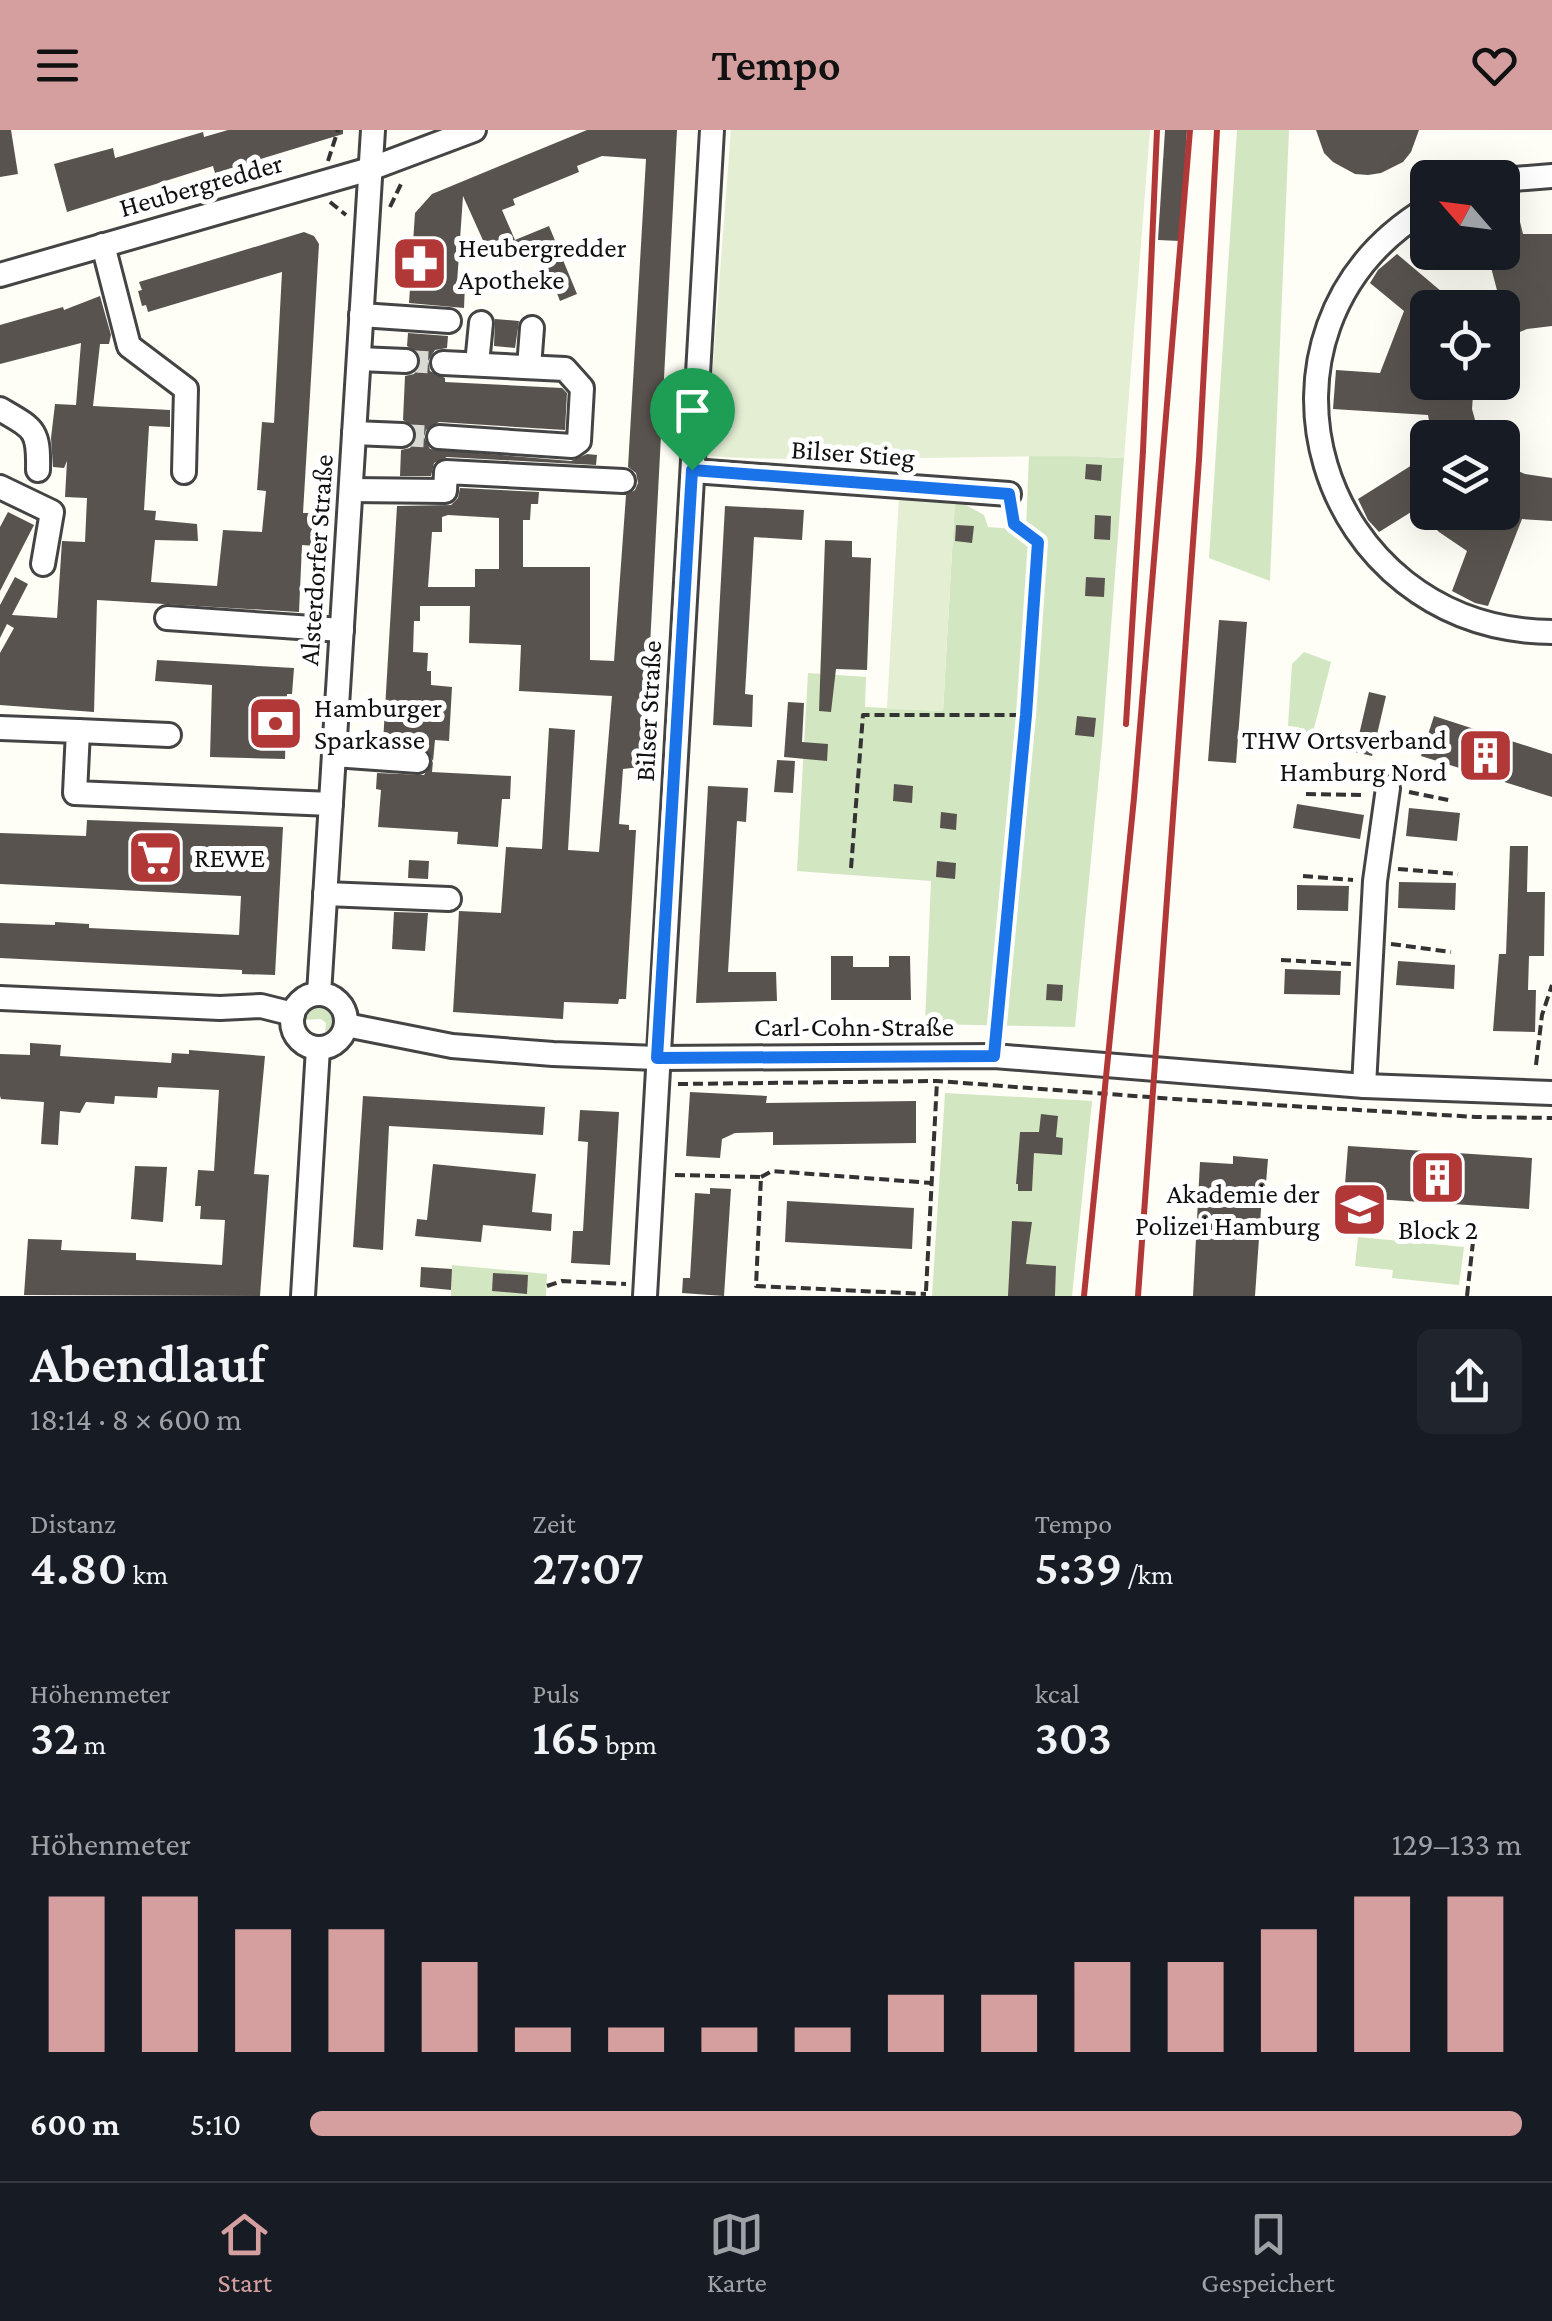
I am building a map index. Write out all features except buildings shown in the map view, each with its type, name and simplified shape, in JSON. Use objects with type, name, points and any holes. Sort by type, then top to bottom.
[{"type":"street","name":"Alsterdorfer Straße","points":[[319,994],[373,130]]},
{"type":"street","name":"Heubergredder","points":[[0,275],[370,168],[474,130]]},
{"type":"street","name":"Bilser Straße","points":[[635,1290],[651,1174],[712,130]]},
{"type":"street","points":[[1520,179],[1552,176]]},
{"type":"street","points":[[1410,220],[1370,258],[1334,316],[1322,354],[1317,396],[1324,462],[1332,488],[1355,532],[1407,587],[1465,618],[1510,630],[1552,632]]},
{"type":"street","points":[[104,244],[130,346],[186,389],[184,472]]},
{"type":"street","points":[[360,315],[450,321]]},
{"type":"street","points":[[478,364],[480,323]]},
{"type":"street","points":[[529,367],[532,328]]},
{"type":"street","points":[[359,359],[406,361]]},
{"type":"street","points":[[439,437],[572,446],[579,440],[582,388],[565,369],[443,362]]},
{"type":"street","points":[[0,409],[36,432],[38,470]]},
{"type":"street","points":[[354,433],[402,435]]},
{"type":"street","name":"Bilser Stieg","points":[[692,470],[1009,494]]},
{"type":"street","points":[[351,490],[445,491],[446,472],[624,481]]},
{"type":"street","points":[[0,487],[52,512],[42,564]]},
{"type":"street","points":[[167,618],[342,630]]},
{"type":"street","points":[[0,728],[169,736]]},
{"type":"street","points":[[78,732],[75,793],[331,804]]},
{"type":"street","points":[[334,755],[418,761]]},
{"type":"street","points":[[1364,1086],[1376,874],[1388,793]]},
{"type":"street","points":[[326,894],[449,900]]},
{"type":"street","points":[[319,994],[338,1002],[344,1010],[346,1025],[336,1042],[318,1048],[298,1040],[292,1014],[304,998],[319,994]]},
{"type":"street","points":[[0,998],[220,1008],[261,1006],[292,1014]]},
{"type":"street","name":"Carl-Cohn-Straße","points":[[346,1025],[452,1046],[657,1058],[994,1056],[1364,1086],[1552,1094]]},
{"type":"street","points":[[303,1296],[318,1048]]},
{"type":"path","points":[[327,168],[338,130]]},
{"type":"path","points":[[386,216],[403,179],[403,169]]},
{"type":"path","points":[[324,198],[346,215],[356,215]]},
{"type":"path","points":[[994,1056],[1038,542],[1014,524],[1009,494]]},
{"type":"path","points":[[851,868],[863,715],[1026,715]]},
{"type":"path","points":[[1306,794],[1388,793],[1453,802]]},
{"type":"path","points":[[1302,876],[1458,874]]},
{"type":"path","points":[[1371,942],[1450,952]]},
{"type":"path","points":[[1281,960],[1351,964],[1369,974]]},
{"type":"path","points":[[1536,1065],[1542,1015],[1552,985]]},
{"type":"path","points":[[761,1177],[756,1286],[926,1295],[939,1054]]},
{"type":"path","points":[[656,1085],[937,1081],[1439,1115],[1552,1118]]},
{"type":"path","points":[[651,1174],[761,1177],[772,1172],[932,1184]]},
{"type":"path","points":[[1468,1296],[1475,1224]]},
{"type":"path","points":[[546,1286],[562,1281],[635,1290]]},
{"type":"green space","points":[[731,130],[1150,130],[1124,458],[706,456]]},
{"type":"green space","points":[[1237,130],[1289,130],[1270,581],[1209,558]]},
{"type":"green space","points":[[1029,454],[1124,458],[1075,1027],[925,1024],[931,881],[797,871],[808,673],[866,677],[865,707],[943,711],[955,499],[984,515],[988,527],[1026,530]]},
{"type":"green space","points":[[899,496],[955,499],[943,711],[887,709]]},
{"type":"green space","points":[[1304,652],[1331,662],[1311,740],[1299,739],[1299,727],[1288,726],[1292,664]]},
{"type":"green space","points":[[320,1006],[333,1013],[334,1026],[328,1034],[321,1019],[304,1020],[309,1010]]},
{"type":"green space","points":[[945,1093],[1092,1101],[1072,1296],[932,1296]]},
{"type":"green space","points":[[1358,1237],[1464,1247],[1459,1285],[1392,1278],[1393,1270],[1355,1266]]},
{"type":"green space","points":[[452,1265],[547,1274],[546,1296],[451,1296]]},
{"type":"tunnel","points":[[406,361],[443,363]]},
{"type":"tunnel","points":[[402,435],[439,437]]},
{"type":"railway","points":[[1126,724],[1157,130]]},
{"type":"railway","points":[[1084,1296],[1134,798],[1190,130]]},
{"type":"railway","points":[[1138,1296],[1199,460],[1217,130]]},
{"type":"place","name":"Heubergredder Apotheke","points":[[419,263]]},
{"type":"place","name":"Hamburger Sparkasse","points":[[275,723]]},
{"type":"place","name":"THW Ortsverband Hamburg Nord","points":[[1486,755]]},
{"type":"place","name":"REWE","points":[[155,857]]},
{"type":"place","name":"Block 2","points":[[1438,1178]]},
{"type":"place","name":"Akademie der Polizei Hamburg","points":[[1359,1209]]},
{"type":"route","points":[[692,470],[1009,494],[1014,524],[1038,542],[994,1056],[657,1058],[692,470]]}]
